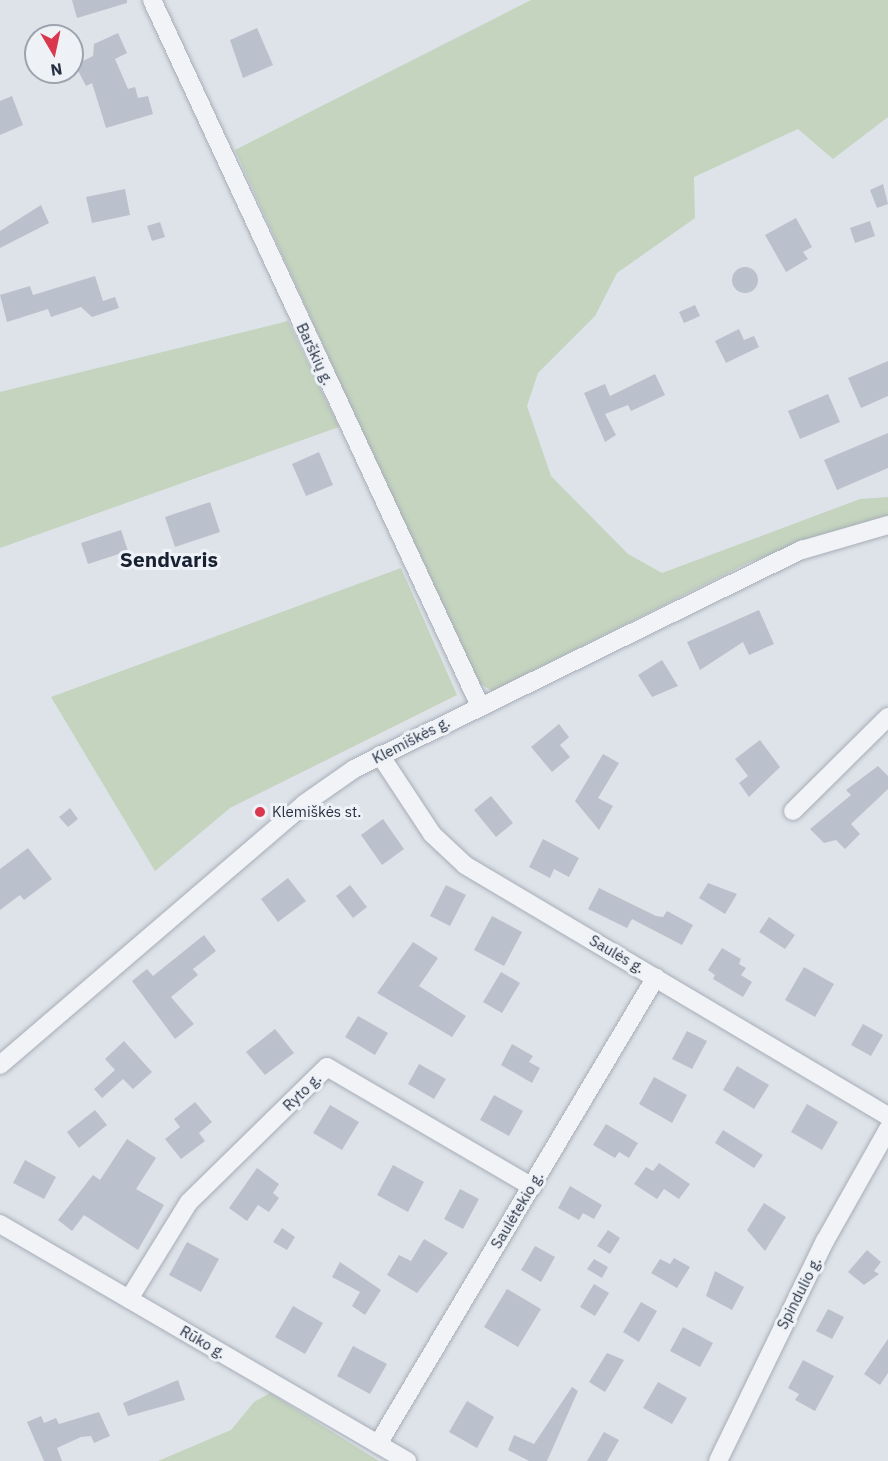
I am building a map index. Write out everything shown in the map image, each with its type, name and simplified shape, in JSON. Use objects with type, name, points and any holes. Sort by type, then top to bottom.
[{"type":"street","name":"Barškių g.","points":[[152,0],[480,706]]},
{"type":"street","name":"Klemiškės g.","points":[[2,1060],[304,804],[380,755],[802,550],[888,525]]},
{"type":"street","points":[[793,811],[888,717]]},
{"type":"street","name":"Saulės g.","points":[[380,755],[446,850],[888,1116]]},
{"type":"street","name":"Saulėtekio g.","points":[[378,1444],[656,977]]},
{"type":"street","name":"Ryto g.","points":[[129,1299],[189,1202],[327,1067],[532,1187]]},
{"type":"street","name":"Spindulio g.","points":[[718,1461],[820,1252],[888,1129]]},
{"type":"street","name":"Rūko g.","points":[[0,1224],[407,1461]]},
{"type":"green space","points":[[531,0],[888,0],[888,117],[833,159],[798,129],[694,177],[695,218],[617,273],[595,316],[538,373],[527,406],[551,476],[628,554],[662,573],[860,499],[888,497],[888,516],[750,562],[492,691],[474,680],[235,150]]},
{"type":"green space","points":[[288,321],[339,427],[0,548],[0,392]]},
{"type":"green space","points":[[401,568],[457,695],[230,808],[155,871],[51,697]]},
{"type":"green space","points":[[270,1393],[379,1461],[158,1461],[231,1430],[254,1402]]},
{"type":"building","points":[[72,0],[127,0],[127,3],[77,18]]},
{"type":"building","points":[[257,28],[273,65],[243,78],[230,40]]},
{"type":"building","points":[[118,33],[127,53],[115,59],[128,89],[135,87],[138,98],[148,96],[153,114],[106,128],[92,83],[86,86],[84,82],[84,60],[93,56],[94,44]]},
{"type":"building","points":[[12,96],[23,125],[0,135],[0,101]]},
{"type":"building","points":[[883,184],[888,204],[877,208],[870,190]]},
{"type":"building","points":[[125,189],[130,215],[92,223],[86,197]]},
{"type":"building","points":[[41,205],[49,223],[0,248],[0,231]]},
{"type":"building","points":[[796,218],[812,247],[803,252],[808,259],[786,272],[765,235]]},
{"type":"building","points":[[870,221],[875,236],[855,243],[850,228]]},
{"type":"building","points":[[160,222],[165,237],[152,241],[147,226]]},
{"type":"building","points":[[745,267],[754,271],[758,280],[754,289],[745,293],[736,289],[732,280],[736,271]]},
{"type":"building","points":[[95,276],[103,301],[115,297],[119,308],[92,317],[81,307],[51,317],[48,309],[7,322],[0,295],[30,286],[33,295]]},
{"type":"building","points":[[695,305],[700,316],[684,323],[679,312]]},
{"type":"building","points":[[739,329],[744,340],[754,336],[759,347],[726,363],[715,341]]},
{"type":"building","points":[[888,361],[888,396],[861,408],[848,378]]},
{"type":"building","points":[[655,374],[665,395],[631,411],[628,405],[605,414],[616,435],[605,442],[584,393],[605,384],[610,396]]},
{"type":"building","points":[[828,394],[840,422],[800,439],[788,411]]},
{"type":"building","points":[[888,433],[888,468],[837,490],[824,460]]},
{"type":"building","points":[[319,452],[333,485],[306,496],[292,464]]},
{"type":"building","points":[[210,502],[220,532],[175,547],[165,517]]},
{"type":"building","points":[[121,530],[128,551],[88,564],[81,543]]},
{"type":"building","points":[[759,610],[774,644],[749,655],[743,642],[700,670],[687,642]]},
{"type":"building","points":[[662,660],[678,686],[652,697],[638,675]]},
{"type":"building","points":[[559,724],[569,737],[560,745],[570,757],[552,772],[531,747]]},
{"type":"building","points":[[760,740],[780,767],[749,797],[739,783],[748,776],[735,759]]},
{"type":"building","points":[[603,754],[619,763],[598,798],[613,806],[599,830],[575,801]]},
{"type":"building","points":[[878,766],[888,776],[888,789],[851,824],[860,834],[845,849],[836,840],[824,843],[810,829],[851,795],[846,790]]},
{"type":"building","points":[[491,796],[513,823],[496,837],[474,810]]},
{"type":"building","points":[[70,808],[78,819],[68,827],[59,817]]},
{"type":"building","points":[[383,819],[404,849],[382,865],[361,835]]},
{"type":"building","points":[[543,839],[579,858],[569,877],[554,869],[550,878],[529,867]]},
{"type":"building","points":[[28,848],[52,879],[24,900],[20,895],[0,910],[0,869]]},
{"type":"building","points":[[288,878],[306,901],[278,922],[261,899]]},
{"type":"building","points":[[708,883],[737,894],[725,914],[699,898]]},
{"type":"building","points":[[350,885],[367,907],[353,918],[336,896]]},
{"type":"building","points":[[446,885],[466,895],[450,926],[430,916]]},
{"type":"building","points":[[599,888],[656,916],[663,917],[667,911],[693,925],[682,945],[632,919],[627,928],[588,909]]},
{"type":"building","points":[[492,916],[522,932],[504,966],[474,950]]},
{"type":"building","points":[[769,917],[795,935],[785,949],[759,932]]},
{"type":"building","points":[[204,935],[216,951],[193,969],[198,975],[171,997],[194,1024],[175,1039],[132,981],[147,969],[153,976]]},
{"type":"building","points":[[413,942],[438,958],[419,986],[466,1016],[452,1037],[377,993]]},
{"type":"building","points":[[722,948],[741,959],[739,964],[746,968],[741,975],[752,982],[743,997],[713,979],[715,975],[708,970]]},
{"type":"building","points":[[804,967],[834,984],[815,1017],[785,1000]]},
{"type":"building","points":[[501,972],[520,983],[502,1013],[483,1002]]},
{"type":"building","points":[[358,1016],[388,1033],[375,1055],[345,1037]]},
{"type":"building","points":[[863,1024],[883,1035],[871,1056],[851,1045]]},
{"type":"building","points":[[275,1029],[294,1053],[265,1075],[246,1052]]},
{"type":"building","points":[[687,1031],[707,1041],[692,1069],[672,1059]]},
{"type":"building","points":[[124,1041],[152,1072],[133,1089],[123,1079],[102,1098],[94,1089],[115,1070],[105,1059]]},
{"type":"building","points":[[512,1044],[533,1056],[529,1062],[540,1068],[532,1083],[501,1065]]},
{"type":"building","points":[[419,1064],[446,1079],[434,1099],[408,1084]]},
{"type":"building","points":[[737,1066],[769,1085],[754,1109],[723,1090]]},
{"type":"building","points":[[654,1077],[687,1095],[672,1123],[639,1104]]},
{"type":"building","points":[[494,1095],[523,1111],[509,1136],[480,1120]]},
{"type":"building","points":[[195,1102],[212,1122],[199,1133],[205,1141],[181,1159],[165,1139],[180,1127],[174,1119]]},
{"type":"building","points":[[807,1104],[838,1122],[822,1150],[791,1132]]},
{"type":"building","points":[[330,1105],[359,1122],[342,1150],[313,1133]]},
{"type":"building","points":[[95,1110],[107,1125],[79,1148],[67,1132]]},
{"type":"building","points":[[606,1124],[638,1143],[629,1158],[619,1152],[615,1158],[593,1145]]},
{"type":"building","points":[[723,1130],[763,1155],[754,1168],[715,1143]]},
{"type":"building","points":[[127,1139],[156,1158],[136,1189],[164,1205],[138,1250],[84,1215],[72,1231],[58,1220],[93,1175],[100,1180]]},
{"type":"building","points":[[25,1160],[56,1177],[44,1199],[13,1183]]},
{"type":"building","points":[[659,1163],[690,1184],[679,1199],[664,1189],[657,1199],[634,1184],[646,1167],[653,1171]]},
{"type":"building","points":[[393,1165],[424,1182],[408,1212],[377,1195]]},
{"type":"building","points":[[257,1168],[279,1184],[273,1193],[279,1198],[269,1212],[258,1205],[247,1221],[229,1208]]},
{"type":"building","points":[[570,1186],[602,1205],[594,1219],[583,1213],[579,1220],[558,1208]]},
{"type":"building","points":[[460,1189],[479,1199],[463,1229],[444,1219]]},
{"type":"building","points":[[764,1203],[786,1217],[765,1251],[747,1230]]},
{"type":"building","points":[[282,1228],[295,1237],[287,1250],[273,1242]]},
{"type":"building","points":[[608,1230],[620,1238],[610,1254],[597,1246]]},
{"type":"building","points":[[424,1239],[448,1253],[417,1293],[387,1275],[399,1255],[411,1261]]},
{"type":"building","points":[[187,1242],[219,1259],[201,1292],[169,1275]]},
{"type":"building","points":[[535,1246],[555,1257],[541,1282],[521,1270]]},
{"type":"building","points":[[867,1250],[881,1262],[874,1271],[879,1274],[864,1285],[848,1272]]},
{"type":"building","points":[[674,1258],[690,1267],[677,1288],[651,1273],[660,1259],[670,1264]]},
{"type":"building","points":[[594,1259],[608,1267],[602,1278],[587,1269]]},
{"type":"building","points":[[340,1262],[381,1290],[365,1315],[352,1306],[360,1292],[332,1277]]},
{"type":"building","points":[[715,1271],[744,1287],[732,1310],[706,1296]]},
{"type":"building","points":[[594,1284],[609,1293],[595,1316],[580,1307]]},
{"type":"building","points":[[507,1289],[541,1309],[518,1347],[484,1327]]},
{"type":"building","points":[[641,1302],[657,1311],[639,1342],[623,1332]]},
{"type":"building","points":[[293,1306],[323,1323],[305,1354],[275,1337]]},
{"type":"building","points":[[828,1309],[844,1317],[832,1339],[816,1331]]},
{"type":"building","points":[[683,1327],[713,1343],[700,1367],[670,1351]]},
{"type":"building","points":[[888,1339],[888,1373],[880,1385],[864,1374]]},
{"type":"building","points":[[353,1346],[387,1364],[370,1394],[337,1376]]},
{"type":"building","points":[[607,1353],[624,1360],[605,1392],[589,1382]]},
{"type":"building","points":[[803,1360],[834,1376],[815,1411],[795,1400],[799,1394],[788,1388]]},
{"type":"building","points":[[178,1380],[185,1400],[128,1416],[123,1403]]},
{"type":"building","points":[[658,1382],[687,1398],[672,1424],[643,1408]]},
{"type":"building","points":[[572,1387],[578,1391],[547,1461],[529,1461],[508,1450],[514,1435],[534,1444]]},
{"type":"building","points":[[467,1401],[494,1417],[477,1448],[449,1432]]},
{"type":"building","points":[[99,1412],[110,1436],[94,1443],[91,1436],[81,1437],[57,1448],[62,1461],[44,1461],[27,1422],[41,1416],[44,1423],[56,1418],[59,1424]]},
{"type":"building","points":[[604,1432],[619,1440],[607,1461],[587,1461]]},
{"type":"place","name":"Klemiškės st.","points":[[260,812]]},
{"type":"district","name":"Sendvaris","points":[[169,559]]}]
